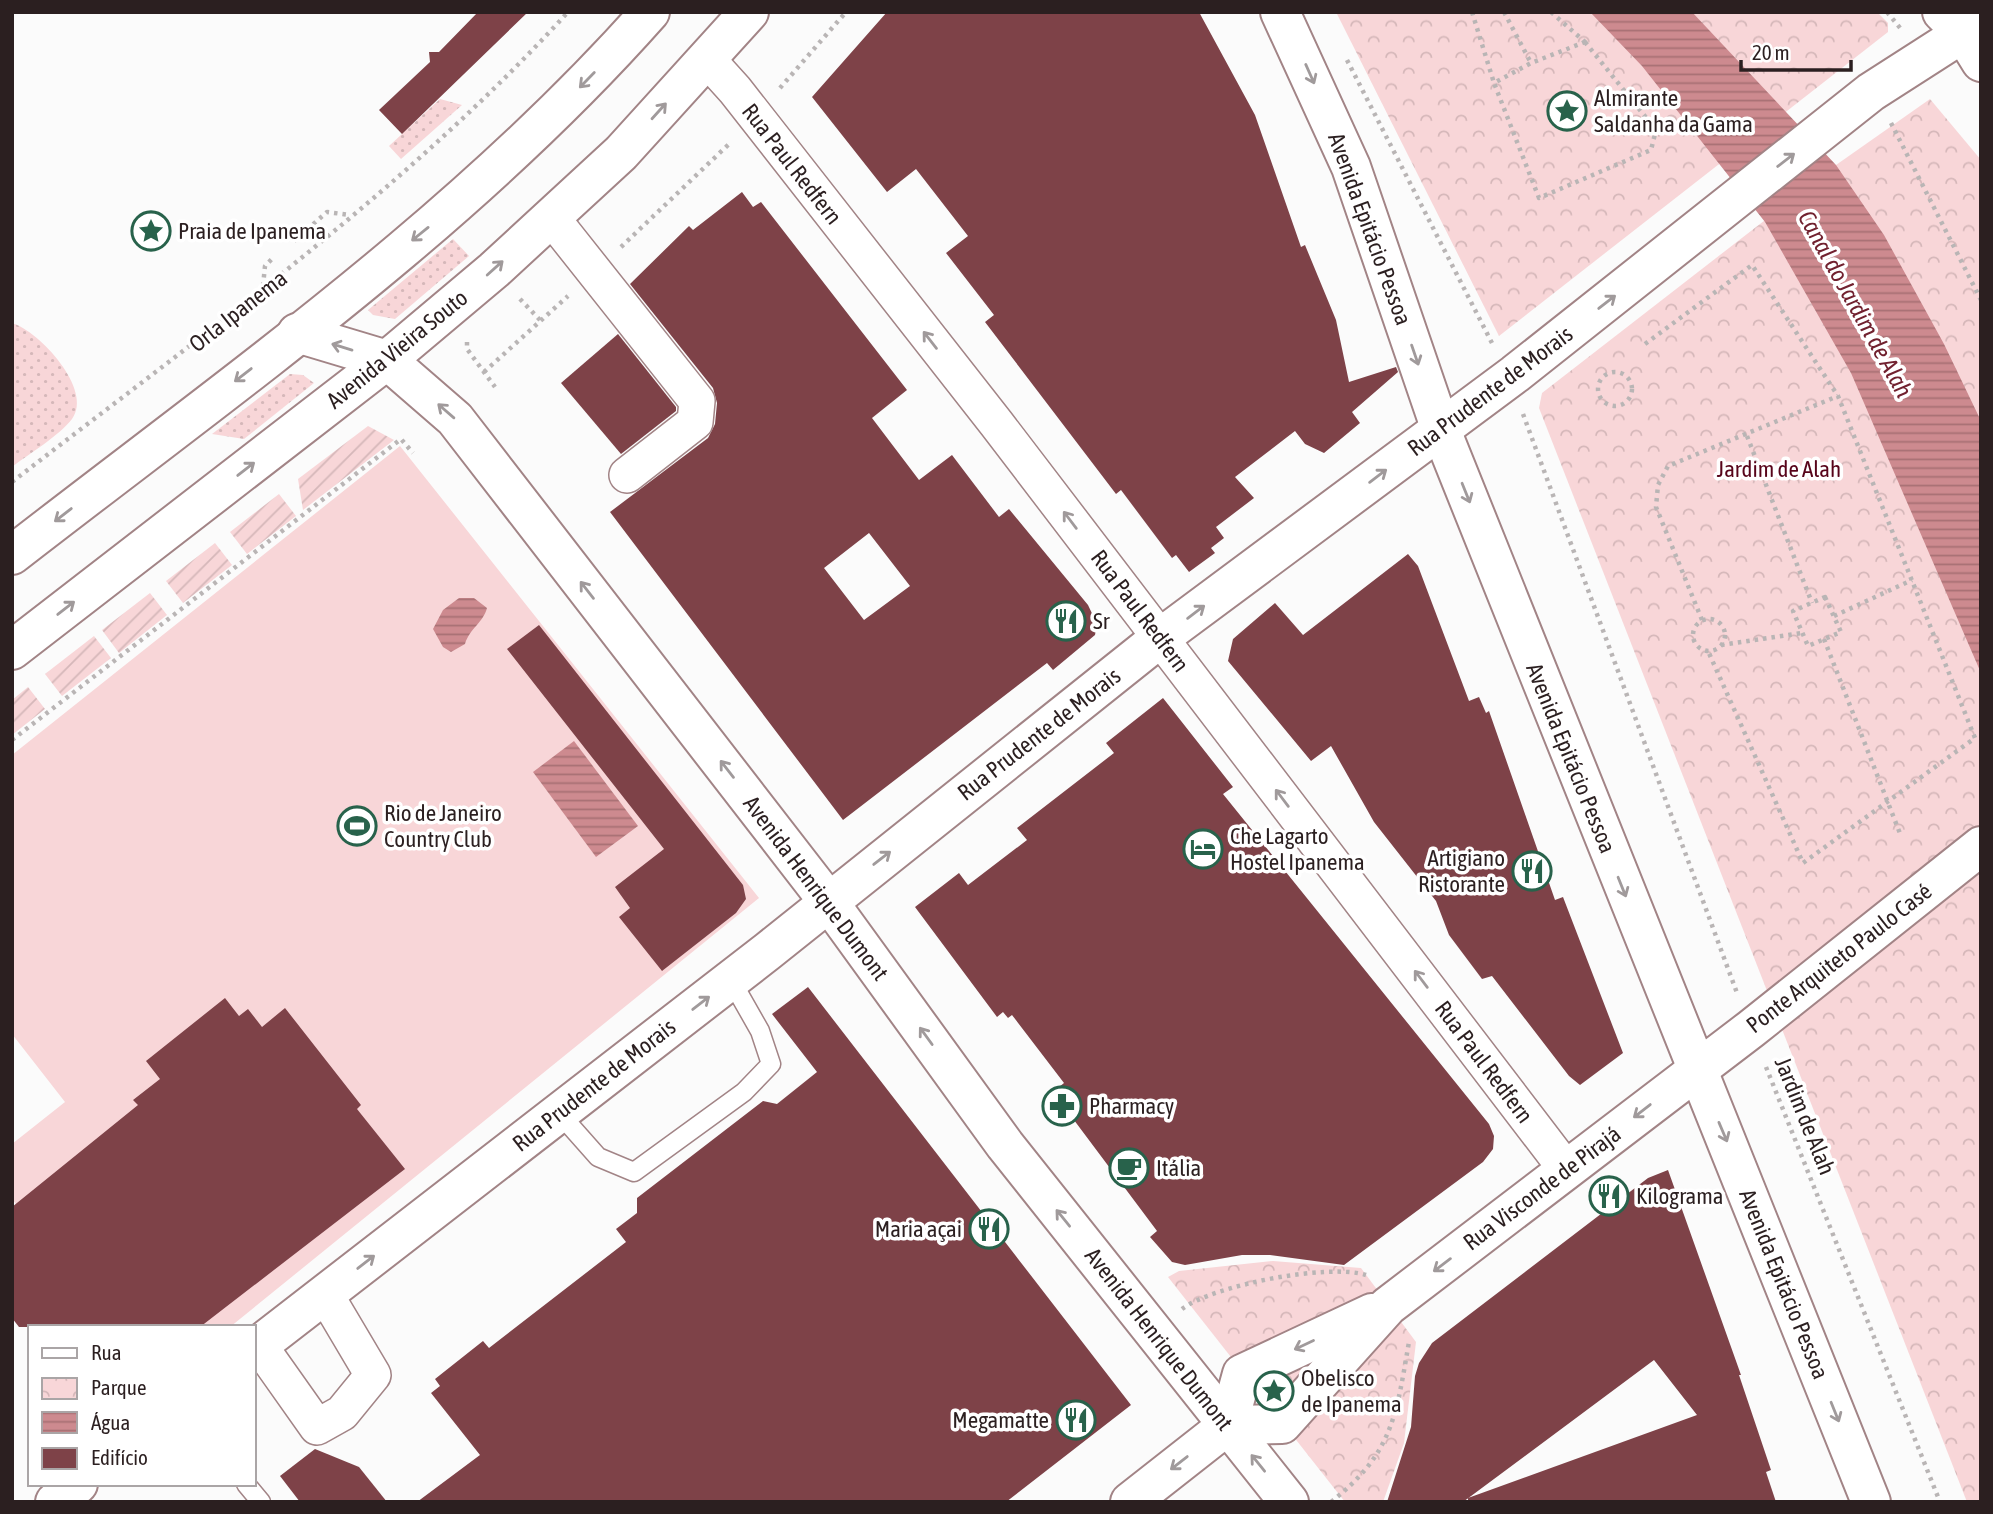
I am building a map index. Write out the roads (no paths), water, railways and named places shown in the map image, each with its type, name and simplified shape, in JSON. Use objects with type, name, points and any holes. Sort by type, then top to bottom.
[{"type":"main road","points":[[12,555],[297,333],[443,215],[547,121],[650,12]]},
{"type":"main road","name":"Avenida Vieira Souto","points":[[12,650],[387,360],[621,153],[749,12]]},
{"type":"main road","name":"Avenida Epitácio Pessoa","points":[[1280,12],[1351,167],[1441,429],[1871,1502]]},
{"type":"main road","name":"Rua Prudente de Morais","points":[[256,1347],[731,980],[1160,638],[1513,376],[1871,92],[1967,31]]},
{"type":"main road","name":"Avenida Henrique Dumont","points":[[297,333],[387,360],[455,419],[828,901],[1005,1145],[1289,1502]]},
{"type":"main road","name":"Ponte Arquiteto Paulo Casé","points":[[1696,1070],[1981,846]]},
{"type":"main road","name":"Rua Visconde de Pirajá","points":[[1388,1306],[1242,1374],[1227,1425],[1282,1424],[1388,1306],[1696,1070]]},
{"type":"main road","points":[[1130,1502],[1227,1425]]},
{"type":"main road","points":[[55,1502],[75,1486]]},
{"type":"street","name":"Rua Paul Redfern","points":[[707,59],[735,90],[996,423],[1566,1169]]},
{"type":"street","points":[[551,217],[697,401],[695,422],[627,475]]},
{"type":"street","points":[[256,1347],[317,1427],[342,1413],[373,1375],[325,1294]]},
{"type":"lane","points":[[558,1113],[598,1157],[634,1172],[744,1092],[771,1064],[760,1031],[731,980]]},
{"type":"lane","points":[[248,1486],[261,1502]]},
{"type":"water","name":"Canal do Jardim de Alah","points":[[1590,12],[1692,12],[1836,165],[1884,235],[1944,344],[1981,421],[1981,673],[1851,373],[1765,222],[1642,66]]},
{"type":"water","points":[[459,598],[474,598],[487,608],[465,644],[451,652],[443,647],[433,629],[443,610]]},
{"type":"water","points":[[574,741],[638,826],[596,857],[533,772]]},
{"type":"place","name":"Almirante Saldanha da Gama","points":[[1567,111]]},
{"type":"place","name":"Praia de Ipanema","points":[[151,231]]},
{"type":"place","name":"Sr","points":[[1066,621]]},
{"type":"place","name":"Rio de Janeiro Country Club","points":[[357,826]]},
{"type":"place","name":"Che Lagarto Hostel Ipanema","points":[[1203,849]]},
{"type":"place","name":"Artigiano Ristorante","points":[[1532,871]]},
{"type":"place","name":"Pharmacy","points":[[1062,1106]]},
{"type":"place","name":"Itália","points":[[1129,1168]]},
{"type":"place","name":"Kilograma","points":[[1609,1196]]},
{"type":"place","name":"Maria açai","points":[[989,1229]]},
{"type":"place","name":"Obelisco de Ipanema","points":[[1274,1391]]},
{"type":"place","name":"Megamatte","points":[[1076,1420]]},
{"type":"park label","name":"Jardim de Alah","points":[[1779,469]]}]
